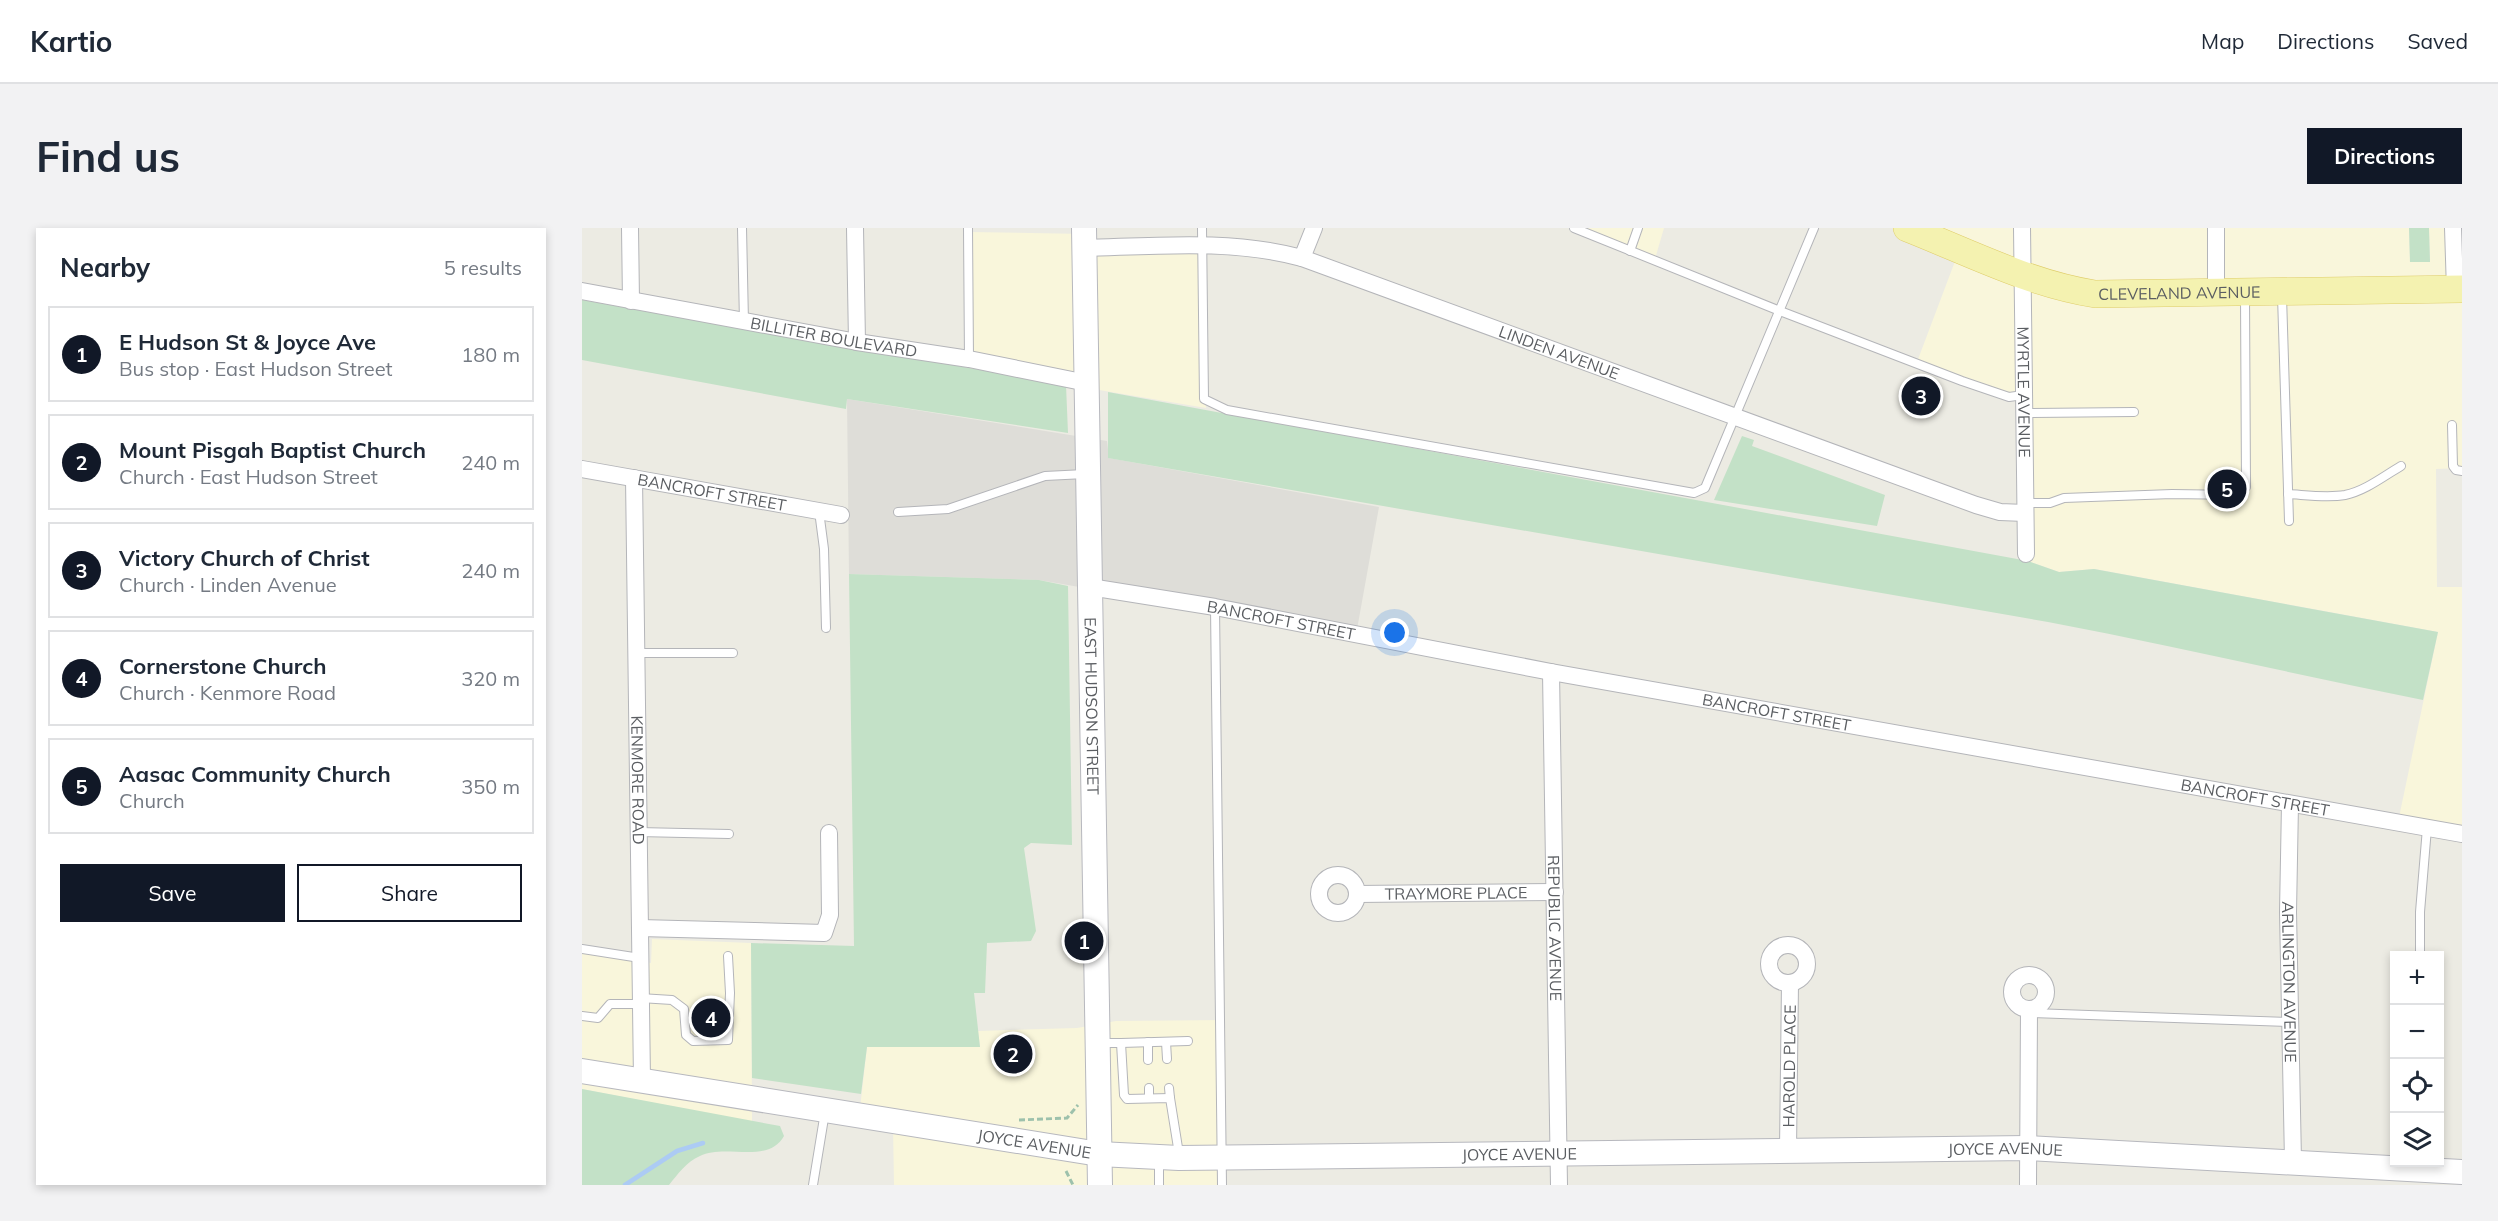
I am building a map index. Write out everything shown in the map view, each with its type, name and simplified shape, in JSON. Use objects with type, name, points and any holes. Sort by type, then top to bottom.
[{"type":"main road","name":"CLEVELAND AVENUE","points":[[1907,228],[2067,290],[2095,294],[2458,290]]},
{"type":"street","points":[[630,228],[631,301]]},
{"type":"street","points":[[855,228],[857,342]]},
{"type":"street","points":[[1302,258],[1314,228]]},
{"type":"street","name":"MYRTLE AVENUE","points":[[2022,228],[2026,554]]},
{"type":"street","points":[[2216,228],[2216,293]]},
{"type":"street","points":[[2453,228],[2458,290]]},
{"type":"street","name":"LINDEN AVENUE","points":[[1085,238],[1277,251],[1302,258],[1976,506],[2000,512],[2024,508]]},
{"type":"street","name":"EAST HUDSON STREET","points":[[1085,238],[1090,587],[1109,1043],[1099,1154],[1100,1185]]},
{"type":"street","name":"BILLITER BOULEVARD","points":[[582,291],[857,342],[969,359],[1087,383]]},
{"type":"street","name":"BANCROFT STREET","points":[[582,469],[841,515]]},
{"type":"street","name":"KENMORE ROAD","points":[[634,478],[642,1081]]},
{"type":"street","name":"BANCROFT STREET","points":[[1090,587],[1215,607],[1551,672],[2462,834]]},
{"type":"street","name":"REPUBLIC AVENUE","points":[[1551,672],[1558,1185]]},
{"type":"street","name":"ARLINGTON AVENUE","points":[[2290,804],[2288,912],[2294,1161]]},
{"type":"street","points":[[639,928],[824,933],[830,915],[829,833]]},
{"type":"street","name":"TRAYMORE PLACE","points":[[1357,894],[1555,892]]},
{"type":"street","name":"HAROLD PLACE","points":[[1788,1150],[1790,983]]},
{"type":"street","points":[[2028,1185],[2029,1011]]},
{"type":"street","name":"JOYCE AVENUE","points":[[582,1071],[1099,1154],[1169,1157],[2028,1148],[2462,1172]]},
{"type":"lane","points":[[742,228],[744,322]]},
{"type":"lane","points":[[968,228],[969,359]]},
{"type":"lane","points":[[1202,228],[1204,399],[1227,410],[1694,493],[1705,488],[1814,228]]},
{"type":"lane","points":[[1574,228],[1780,311],[2009,398],[2023,395]]},
{"type":"lane","points":[[1630,251],[1638,228]]},
{"type":"lane","points":[[2282,292],[2289,521]]},
{"type":"lane","points":[[2024,508],[2064,498],[2172,494],[2238,495],[2246,487],[2245,293]]},
{"type":"lane","points":[[2023,413],[2134,412]]},
{"type":"lane","points":[[2452,425],[2453,466],[2456,470],[2462,471]]},
{"type":"lane","points":[[2288,494],[2346,495],[2362,489],[2401,466]]},
{"type":"lane","points":[[898,512],[948,509],[1045,476],[1088,474]]},
{"type":"lane","points":[[819,511],[824,549],[826,628]]},
{"type":"lane","points":[[1215,607],[1222,1185],[1217,1185]]},
{"type":"lane","points":[[636,653],[733,653]]},
{"type":"lane","points":[[2420,951],[2420,912],[2427,828]]},
{"type":"lane","points":[[638,832],[729,834]]},
{"type":"lane","points":[[582,949],[640,958]]},
{"type":"lane","points":[[582,1016],[598,1018],[610,1004],[672,1000],[684,1009],[686,1035],[693,1041],[728,1040],[730,993],[728,956]]},
{"type":"lane","points":[[2029,1011],[2290,1022]]},
{"type":"lane","points":[[1170,1098],[1127,1099],[1109,1043],[1188,1041]]},
{"type":"lane","points":[[1148,1042],[1148,1060]]},
{"type":"lane","points":[[1166,1042],[1167,1059]]},
{"type":"lane","points":[[1149,1088],[1149,1098]]},
{"type":"lane","points":[[1159,1185],[1169,1157],[1169,1088]]},
{"type":"lane","points":[[813,1185],[825,1111]]},
{"type":"path","points":[[1066,1171],[1073,1185]]},
{"type":"shaded area","points":[[1574,228],[1664,228],[1655,259]]},
{"type":"shaded area","points":[[1908,228],[2409,228],[2410,262],[2430,261],[2429,228],[2462,228],[2462,468],[2436,469],[2437,587],[2462,587],[2462,832],[2398,822],[2438,632],[2095,569],[2059,572],[2028,561],[2023,399],[1917,362],[1960,248]]},
{"type":"shaded area","points":[[968,232],[1086,234],[1087,249],[1200,244],[1206,408],[968,368]]},
{"type":"shaded area","points":[[847,399],[1107,441],[1109,458],[1379,507],[1356,635],[1039,580],[849,574]]},
{"type":"shaded area","points":[[652,939],[751,943],[752,1122],[582,1089],[582,952],[651,963]]},
{"type":"shaded area","points":[[1225,1020],[1226,1185],[894,1185],[893,1126],[859,1117],[867,1047],[980,1047],[978,1031],[1077,1028],[1116,1021]]},
{"type":"green space","points":[[2409,228],[2429,228],[2430,262],[2410,262]]},
{"type":"green space","points":[[582,300],[1066,385],[1068,433],[847,399],[846,409],[582,360]]},
{"type":"green space","points":[[1108,392],[2028,561],[2059,572],[2094,569],[2438,632],[2423,700],[2048,622],[1108,458]]},
{"type":"green space","points":[[1742,436],[1754,440],[1752,446],[1885,495],[1877,526],[1714,500]]},
{"type":"green space","points":[[849,574],[1039,580],[1068,586],[1072,845],[1031,843],[1024,848],[1036,931],[1031,941],[987,943],[985,993],[974,993],[980,1047],[867,1047],[861,1094],[752,1078],[751,943],[854,946]]},
{"type":"green space","points":[[582,1089],[780,1126],[784,1136],[777,1145],[768,1150],[721,1151],[700,1156],[686,1165],[669,1185],[582,1185]]},
{"type":"waterway","points":[[625,1185],[677,1151],[703,1143]]},
{"type":"place","name":"Victory Church of Christ","points":[[1921,396]]},
{"type":"place","name":"Aasac Community Church","points":[[2227,489]]},
{"type":"place","name":"E Hudson St & Joyce Ave","points":[[1084,941]]},
{"type":"place","name":"Cornerstone Church","points":[[711,1018]]},
{"type":"place","name":"Mount Pisgah Baptist Church","points":[[1013,1054]]}]
